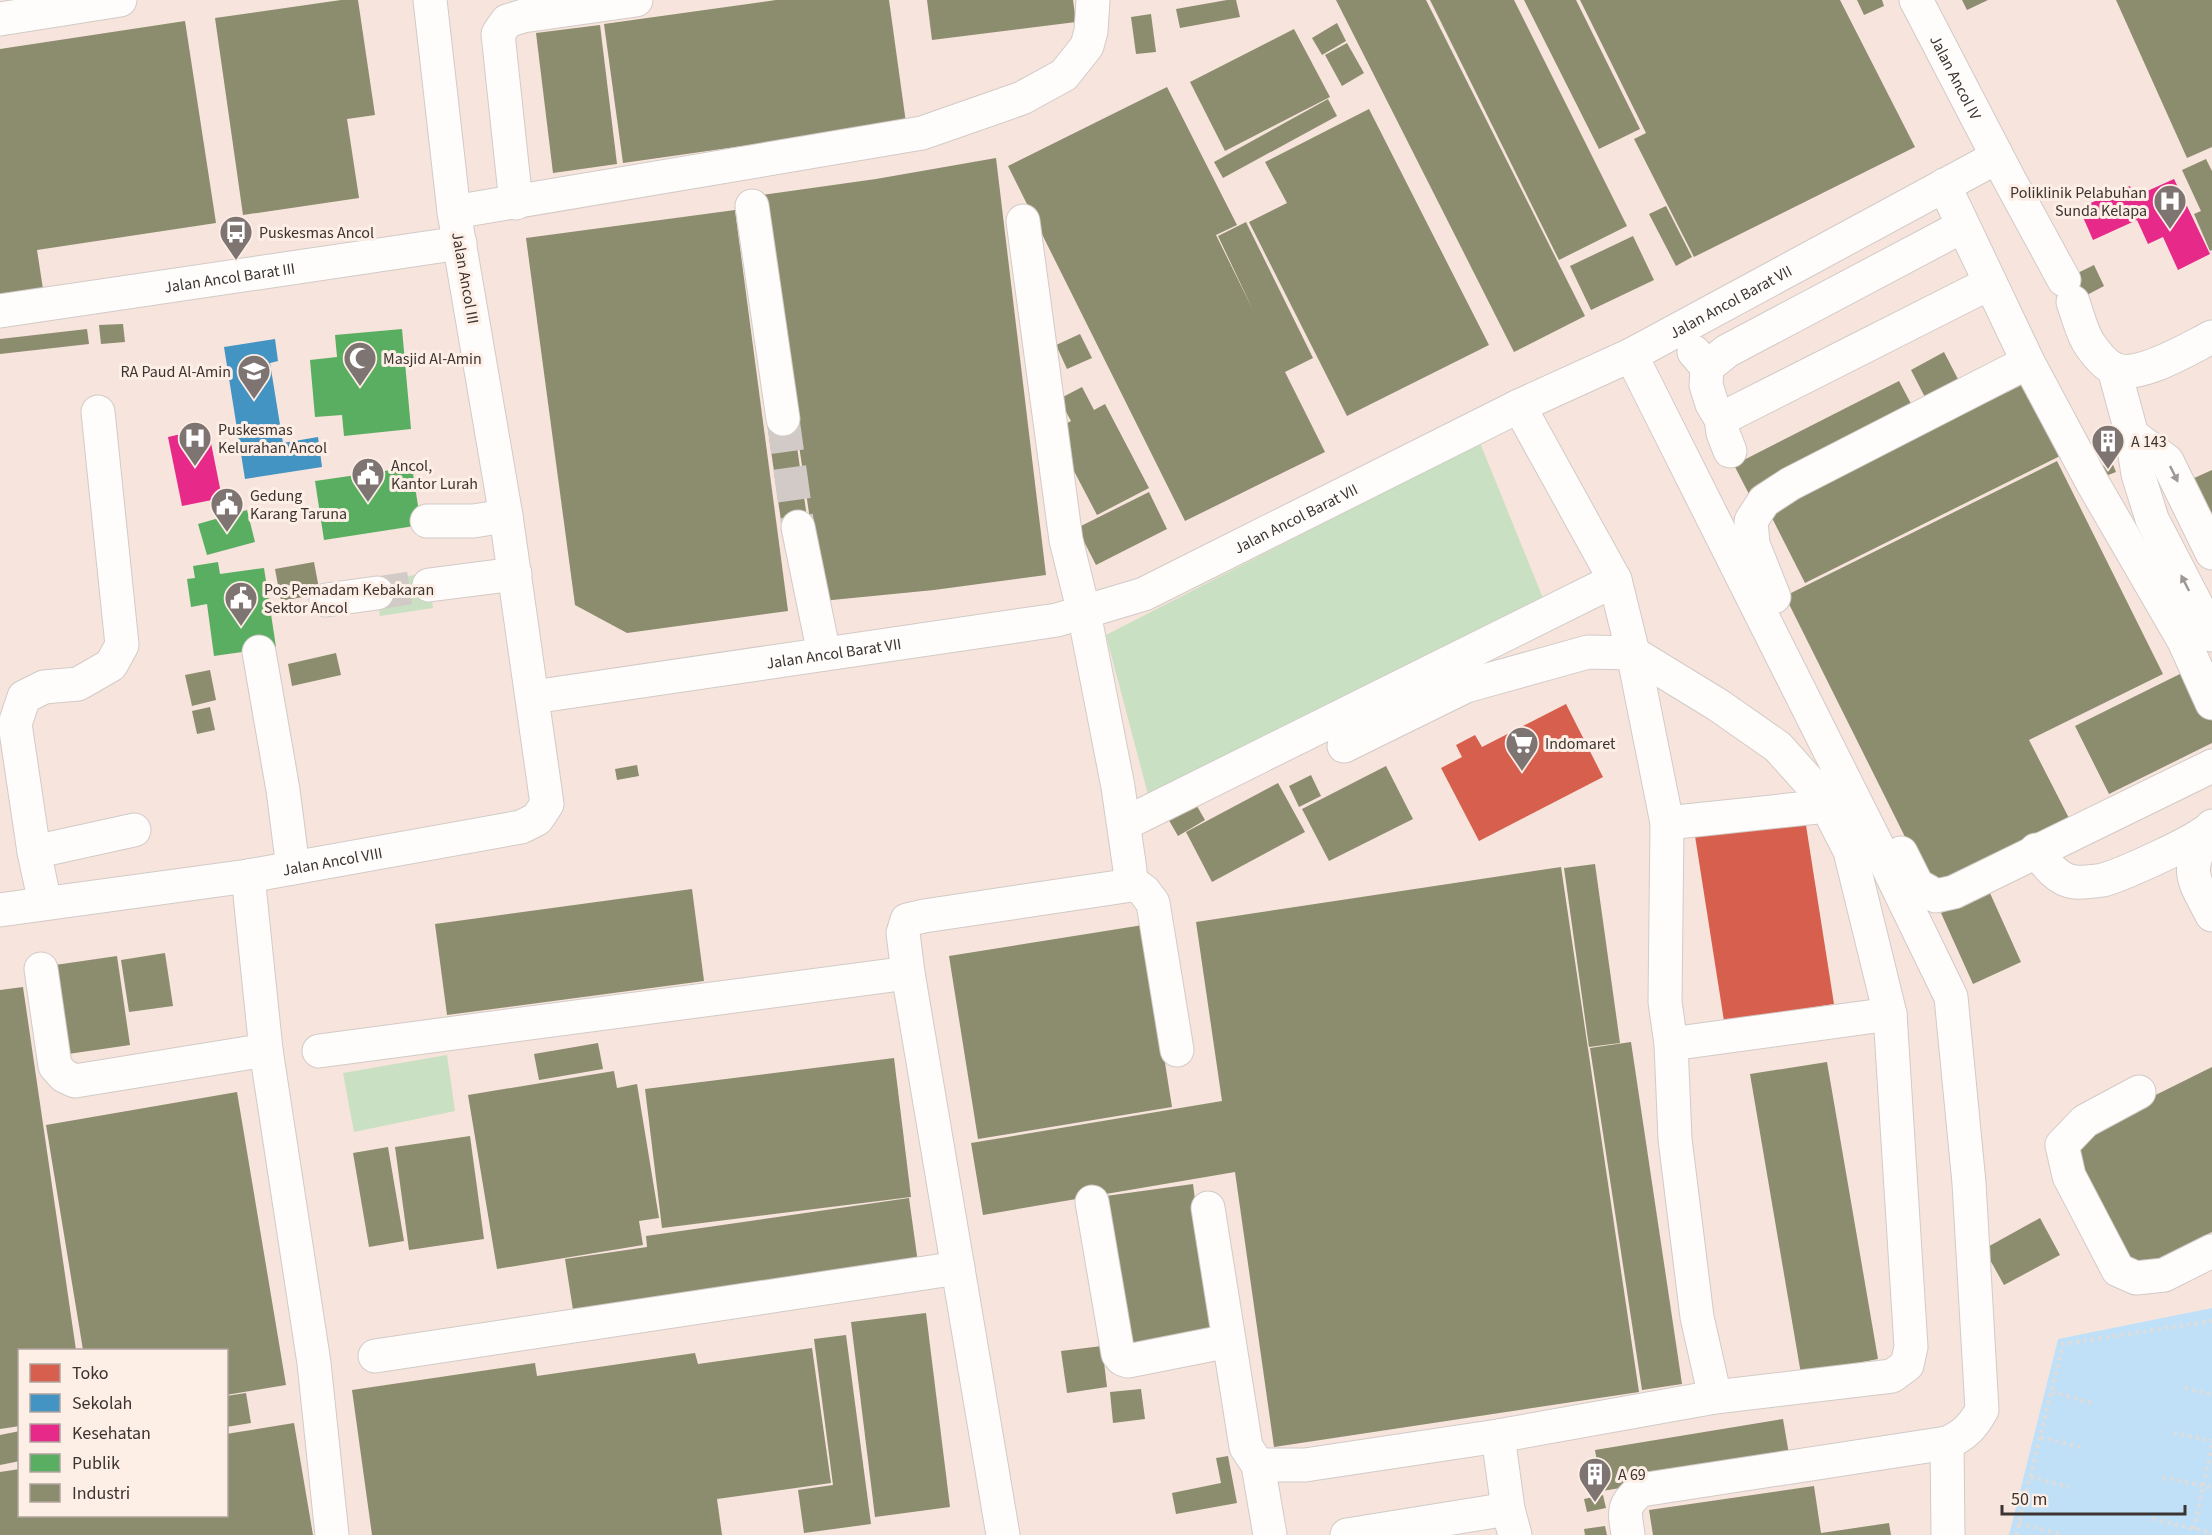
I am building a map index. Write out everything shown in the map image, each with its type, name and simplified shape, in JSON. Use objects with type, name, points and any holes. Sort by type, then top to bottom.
[{"type":"street","points":[[0,19],[120,0]]},
{"type":"street","name":"Jalan Ancol III","points":[[430,0],[457,227],[506,516],[533,697]]},
{"type":"street","points":[[516,203],[498,34],[507,21],[523,16],[636,0]]},
{"type":"street","name":"Jalan Ancol Barat III","points":[[0,311],[457,227],[516,203],[922,133],[1022,98],[1064,75],[1087,46],[1091,31],[1093,0]]},
{"type":"street","name":"Jalan Ancol IV","points":[[1916,0],[2068,291],[2089,344],[2114,369]]},
{"type":"street","name":"Jalan Ancol Barat VII","points":[[533,697],[1057,620],[1144,594],[1519,405],[1631,355],[1986,163],[1996,154]]},
{"type":"street","points":[[1944,185],[2028,362],[2092,482],[2184,641],[2212,703]]},
{"type":"street","points":[[752,206],[783,419]]},
{"type":"street","points":[[1003,1535],[903,933],[907,920],[1125,886],[1129,880],[1124,824],[1084,613],[1060,507],[1023,221]]},
{"type":"street","points":[[1707,367],[1727,351],[1963,226]]},
{"type":"street","points":[[1721,419],[1990,284]]},
{"type":"street","points":[[1676,331],[1707,367],[1706,385],[1712,404],[1721,419],[1723,433],[1730,451]]},
{"type":"street","points":[[2114,369],[2124,372],[2143,370],[2212,337]]},
{"type":"street","points":[[1628,1535],[1624,1509],[1630,1499],[1641,1490],[1947,1443],[1961,1437],[1983,1410],[1969,1183],[1951,997],[1631,355]]},
{"type":"street","points":[[2028,362],[1790,484],[1764,501],[1751,521],[1753,544],[1775,599],[1917,885],[1936,896],[1954,892],[2212,766]]},
{"type":"street","points":[[2114,369],[2132,435],[2138,474],[2152,519],[2212,635]]},
{"type":"street","points":[[1519,405],[1615,580],[1667,823],[1665,1002],[1671,1044],[1675,1139],[1698,1317],[1715,1397]]},
{"type":"street","points":[[45,903],[34,852],[15,724],[24,697],[44,687],[78,684],[111,665],[122,645],[98,412]]},
{"type":"street","points":[[2132,435],[2167,461],[2212,553]]},
{"type":"street","points":[[427,520],[473,521],[506,516]]},
{"type":"street","points":[[798,528],[824,654]]},
{"type":"street","points":[[429,585],[515,574]]},
{"type":"street","points":[[1124,824],[1615,580]]},
{"type":"street","points":[[326,600],[377,594]]},
{"type":"street","points":[[259,652],[283,790],[293,868]]},
{"type":"street","points":[[1258,1465],[1305,1465],[1498,1436],[1715,1397],[1892,1376],[1907,1365],[1911,1347],[1890,1014],[1850,850],[1827,806],[1812,785],[1778,747],[1718,705],[1632,653],[1588,652],[1466,686],[1344,746]]},
{"type":"street","name":"Jalan Ancol VIII","points":[[0,910],[248,876],[521,827],[537,819],[547,804],[533,697]]},
{"type":"street","points":[[1667,823],[1827,806]]},
{"type":"street","points":[[2037,850],[2050,870],[2074,882],[2103,880],[2188,843],[2210,829]]},
{"type":"street","points":[[2210,829],[2196,853],[2192,878],[2212,915]]},
{"type":"street","points":[[34,852],[134,830]]},
{"type":"street","points":[[248,876],[266,1050],[315,1363],[332,1535]]},
{"type":"street","points":[[1129,880],[1144,891],[1153,903],[1177,1050]]},
{"type":"street","points":[[41,969],[55,1065],[64,1076],[75,1081],[266,1050]]},
{"type":"street","points":[[319,1051],[908,973]]},
{"type":"street","points":[[1671,1044],[1890,1014]]},
{"type":"street","points":[[2139,1092],[2085,1121],[2062,1144],[2069,1176],[2118,1270],[2136,1278],[2164,1275],[2212,1251]]},
{"type":"street","points":[[1092,1202],[1118,1354],[1122,1359],[1128,1361],[1229,1341]]},
{"type":"street","points":[[1208,1208],[1246,1447],[1258,1465],[1270,1535]]},
{"type":"street","points":[[375,1356],[958,1268]]},
{"type":"street","points":[[1347,1535],[1512,1522],[1498,1436]]},
{"type":"street","points":[[1947,1443],[1948,1535]]},
{"type":"path","points":[[2016,1535],[2063,1344],[2212,1321]]},
{"type":"path","points":[[2185,1388],[2212,1395]]},
{"type":"path","points":[[2052,1392],[2092,1403]]},
{"type":"path","points":[[2174,1432],[2212,1443],[2194,1529]]},
{"type":"path","points":[[2041,1437],[2080,1447]]},
{"type":"path","points":[[2031,1477],[2069,1488]]},
{"type":"path","points":[[2163,1477],[2212,1488]]},
{"type":"path","points":[[2153,1519],[2212,1533]]},
{"type":"path","points":[[2019,1523],[2060,1534]]},
{"type":"shaded area","points":[[0,0],[2212,0],[2212,1308],[2058,1339],[2009,1535],[0,1535]]},
{"type":"green space","points":[[1480,443],[1545,603],[1150,802],[1106,635]]},
{"type":"green space","points":[[428,573],[433,608],[380,616],[375,581]]},
{"type":"green space","points":[[447,1055],[455,1111],[354,1132],[343,1073]]},
{"type":"water","points":[[2212,1308],[2212,1535],[2009,1535],[2058,1339]]},
{"type":"building: Toko","name":"Indomaret","points":[[1566,704],[1603,777],[1479,841],[1441,768],[1462,757],[1456,745],[1475,735],[1482,747]]},
{"type":"building: Toko","points":[[1805,819],[1834,1004],[1724,1021],[1695,836]]},
{"type":"building: Sekolah","name":"RA Paud Al-Amin","points":[[275,339],[278,361],[270,363],[283,443],[318,437],[322,467],[245,479],[224,347]]},
{"type":"building: Kesehatan","name":"Poliklinik Pelabuhan Sunda Kelapa","points":[[2174,179],[2210,254],[2178,270],[2163,237],[2148,244],[2137,220],[2093,240],[2079,208],[2130,186],[2134,197]]},
{"type":"building: Kesehatan","name":"Puskesmas Kelurahan Ancol","points":[[208,428],[222,498],[182,506],[168,437]]},
{"type":"building: Publik","name":"Masjid Al-Amin","points":[[402,329],[411,429],[344,436],[342,415],[315,417],[310,360],[337,357],[335,335]]},
{"type":"building: Publik","name":"Ancol, Kantor Lurah","points":[[412,467],[421,525],[324,540],[315,481]]},
{"type":"building: Publik","name":"Gedung Karang Taruna","points":[[247,510],[255,542],[207,555],[198,524]]},
{"type":"building: Publik","name":"Pos Pemadam Kebakaran Sektor Ancol","points":[[218,562],[220,574],[264,568],[276,647],[214,656],[207,604],[191,607],[187,579],[195,578],[193,566]]},
{"type":"building: Industri","points":[[341,0],[358,0],[375,115],[347,119],[359,198],[243,215],[215,18]]},
{"type":"building: Industri","points":[[776,0],[889,0],[906,123],[623,163],[604,24]]},
{"type":"building: Industri","points":[[927,0],[1073,0],[1076,22],[932,40]]},
{"type":"building: Industri","points":[[1236,0],[1240,17],[1180,28],[1176,9]]},
{"type":"building: Industri","points":[[1336,0],[1426,0],[1585,316],[1514,352]]},
{"type":"building: Industri","points":[[1430,0],[1514,0],[1627,226],[1559,260]]},
{"type":"building: Industri","points":[[1524,0],[1576,0],[1640,129],[1599,149]]},
{"type":"building: Industri","points":[[1580,0],[1840,0],[1915,147],[1694,257],[1634,139],[1646,133]]},
{"type":"building: Industri","points":[[1857,0],[1882,0],[1884,6],[1864,15]]},
{"type":"building: Industri","points":[[1962,0],[1988,0],[1967,10]]},
{"type":"building: Industri","points":[[2116,0],[2212,0],[2212,147],[2187,158]]},
{"type":"building: Industri","points":[[1151,14],[1156,52],[1136,54],[1131,17]]},
{"type":"building: Industri","points":[[185,21],[216,223],[37,250],[43,289],[0,296],[0,49]]},
{"type":"building: Industri","points":[[1337,23],[1346,41],[1322,55],[1312,38]]},
{"type":"building: Industri","points":[[600,25],[617,164],[553,173],[536,33]]},
{"type":"building: Industri","points":[[1294,29],[1330,97],[1225,151],[1190,82]]},
{"type":"building: Industri","points":[[1347,43],[1364,73],[1342,86],[1325,55]]},
{"type":"building: Industri","points":[[1167,87],[1237,225],[1216,235],[1254,312],[1218,236],[1246,222],[1313,358],[1285,372],[1325,452],[1185,521],[1008,166]]},
{"type":"building: Industri","points":[[1328,99],[1337,116],[1223,178],[1214,162]]},
{"type":"building: Industri","points":[[1369,109],[1489,345],[1347,416],[1249,222],[1287,203],[1265,162]]},
{"type":"building: Industri","points":[[996,158],[1046,575],[934,590],[822,601],[762,195],[876,179]]},
{"type":"building: Industri","points":[[2206,159],[2212,171],[2212,250],[2210,251],[2194,214],[2201,211],[2182,170]]},
{"type":"building: Industri","points":[[1666,206],[1692,257],[1676,266],[1649,214]]},
{"type":"building: Industri","points":[[735,210],[788,611],[627,633],[575,605],[526,238]]},
{"type":"building: Industri","points":[[1633,236],[1654,280],[1591,310],[1570,266]]},
{"type":"building: Industri","points":[[2094,265],[2104,286],[2068,305],[2057,283]]},
{"type":"building: Industri","points":[[123,324],[125,342],[101,344],[99,325]]},
{"type":"building: Industri","points":[[87,329],[89,344],[0,354],[0,339]]},
{"type":"building: Industri","points":[[1080,334],[1092,358],[1067,369],[1056,345]]},
{"type":"building: Industri","points":[[1944,352],[1961,385],[1928,403],[1911,370]]},
{"type":"building: Industri","points":[[1899,381],[1916,413],[1751,498],[1734,465]]},
{"type":"building: Industri","points":[[2030,381],[2066,453],[1805,583],[1768,510]]},
{"type":"building: Industri","points":[[1082,387],[1094,410],[1105,404],[1149,488],[1097,515],[1053,431],[1071,421],[1059,399]]},
{"type":"building: Industri","points":[[793,418],[808,525],[782,528],[767,422]]},
{"type":"building: Industri","points":[[2057,461],[2163,674],[2029,740],[2072,824],[1933,893],[1785,596]]},
{"type":"building: Industri","name":"A 143","points":[[2112,462],[2116,472],[2103,477],[2100,467]]},
{"type":"building: Industri","points":[[2212,470],[2212,520],[2192,479]]},
{"type":"building: Industri","points":[[1149,492],[1167,529],[1096,565],[1077,528]]},
{"type":"building: Industri","points":[[314,562],[320,594],[281,601],[275,569]]},
{"type":"building: Industri","points":[[336,653],[341,675],[292,686],[288,664]]},
{"type":"building: Industri","points":[[210,670],[216,700],[192,706],[185,675]]},
{"type":"building: Industri","points":[[2188,670],[2212,718],[2212,743],[2109,794],[2075,726]]},
{"type":"building: Industri","points":[[210,707],[215,730],[197,734],[192,711]]},
{"type":"building: Industri","points":[[637,765],[639,776],[617,780],[615,769]]},
{"type":"building: Industri","points":[[1386,766],[1413,819],[1329,861],[1302,809]]},
{"type":"building: Industri","points":[[1311,775],[1321,796],[1299,807],[1289,786]]},
{"type":"building: Industri","points":[[1278,783],[1305,832],[1212,882],[1186,832]]},
{"type":"building: Industri","points":[[1190,794],[1205,820],[1178,836],[1163,810]]},
{"type":"building: Industri","points":[[1595,864],[1620,1043],[1589,1047],[1564,868]]},
{"type":"building: Industri","points":[[1561,867],[1639,1392],[1274,1447],[1235,1172],[983,1215],[971,1143],[1222,1101],[1196,922]]},
{"type":"building: Industri","points":[[692,889],[704,981],[447,1015],[435,924]]},
{"type":"building: Industri","points":[[1989,891],[2021,962],[1973,984],[1941,913]]},
{"type":"building: Industri","points":[[1143,925],[1172,1107],[978,1139],[949,956]]},
{"type":"building: Industri","points":[[165,953],[173,1006],[129,1012],[121,960]]},
{"type":"building: Industri","points":[[117,956],[130,1045],[68,1054],[55,965]]},
{"type":"building: Industri","points":[[23,987],[76,1349],[18,1349],[18,1426],[0,1429],[0,990]]},
{"type":"building: Industri","points":[[1631,1042],[1682,1384],[1642,1390],[1590,1048]]},
{"type":"building: Industri","points":[[598,1043],[603,1069],[539,1080],[534,1054]]},
{"type":"building: Industri","points":[[894,1058],[911,1197],[662,1228],[645,1089]]},
{"type":"building: Industri","points":[[1827,1062],[1878,1359],[1801,1374],[1750,1074]]},
{"type":"building: Industri","points":[[2212,1067],[2212,1232],[2135,1270],[2069,1138]]},
{"type":"building: Industri","points":[[614,1071],[617,1088],[637,1084],[659,1218],[639,1221],[643,1245],[497,1269],[468,1095]]},
{"type":"building: Industri","points":[[237,1092],[286,1385],[228,1395],[228,1349],[83,1349],[46,1125]]},
{"type":"building: Industri","points":[[470,1136],[484,1239],[409,1250],[395,1147]]},
{"type":"building: Industri","points":[[388,1147],[404,1241],[369,1247],[353,1153]]},
{"type":"building: Industri","points":[[1193,1184],[1213,1338],[1126,1350],[1106,1196]]},
{"type":"building: Industri","points":[[909,1198],[918,1263],[575,1323],[565,1259],[647,1247],[646,1236]]},
{"type":"building: Industri","points":[[2040,1218],[2060,1255],[2004,1285],[1984,1249]]},
{"type":"building: Industri","points":[[926,1313],[950,1507],[875,1517],[851,1322]]},
{"type":"building: Industri","points":[[846,1335],[871,1524],[804,1533],[798,1490],[833,1485],[814,1339]]},
{"type":"building: Industri","points":[[1102,1346],[1107,1387],[1067,1393],[1061,1351]]},
{"type":"building: Industri","points":[[812,1348],[831,1483],[717,1499],[722,1535],[372,1535],[352,1390],[535,1363],[537,1376],[695,1353],[698,1364]]},
{"type":"building: Industri","points":[[1141,1389],[1145,1419],[1113,1423],[1110,1392]]},
{"type":"building: Industri","points":[[246,1393],[251,1423],[228,1427],[228,1396]]},
{"type":"building: Industri","points":[[1783,1419],[1790,1460],[1602,1491],[1595,1450]]},
{"type":"building: Industri","points":[[294,1423],[313,1535],[0,1535],[0,1472],[18,1469],[18,1517],[228,1517],[228,1434]]},
{"type":"building: Industri","points":[[18,1431],[18,1461],[0,1465],[0,1435]]},
{"type":"building: Industri","points":[[1228,1456],[1237,1503],[1176,1514],[1172,1493],[1221,1483],[1216,1458]]},
{"type":"building: Industri","points":[[1814,1486],[1821,1533],[1889,1523],[1891,1535],[1653,1535],[1649,1510]]},
{"type":"building: Industri","name":"A 69","points":[[1603,1495],[1606,1508],[1587,1512],[1584,1499]]},
{"type":"building: Industri","points":[[1605,1526],[1607,1535],[1585,1535],[1584,1529]]},
{"type":"tunnel","points":[[783,419],[798,527]]},
{"type":"tunnel","points":[[377,593],[429,585]]},
{"type":"place","name":"Poliklinik Pelabuhan Sunda Kelapa","points":[[2170,230]]},
{"type":"place","name":"Puskesmas Ancol","points":[[236,261]]},
{"type":"place","name":"Masjid Al-Amin","points":[[360,387]]},
{"type":"place","name":"RA Paud Al-Amin","points":[[254,400]]},
{"type":"place","name":"Puskesmas Kelurahan Ancol","points":[[195,467]]},
{"type":"place","name":"A 143","points":[[2108,470]]},
{"type":"place","name":"Ancol, Kantor Lurah","points":[[368,503]]},
{"type":"place","name":"Gedung Karang Taruna","points":[[227,533]]},
{"type":"place","name":"Pos Pemadam Kebakaran Sektor Ancol","points":[[241,627]]},
{"type":"place","name":"Indomaret","points":[[1522,772]]},
{"type":"place","name":"A 69","points":[[1595,1503]]}]
